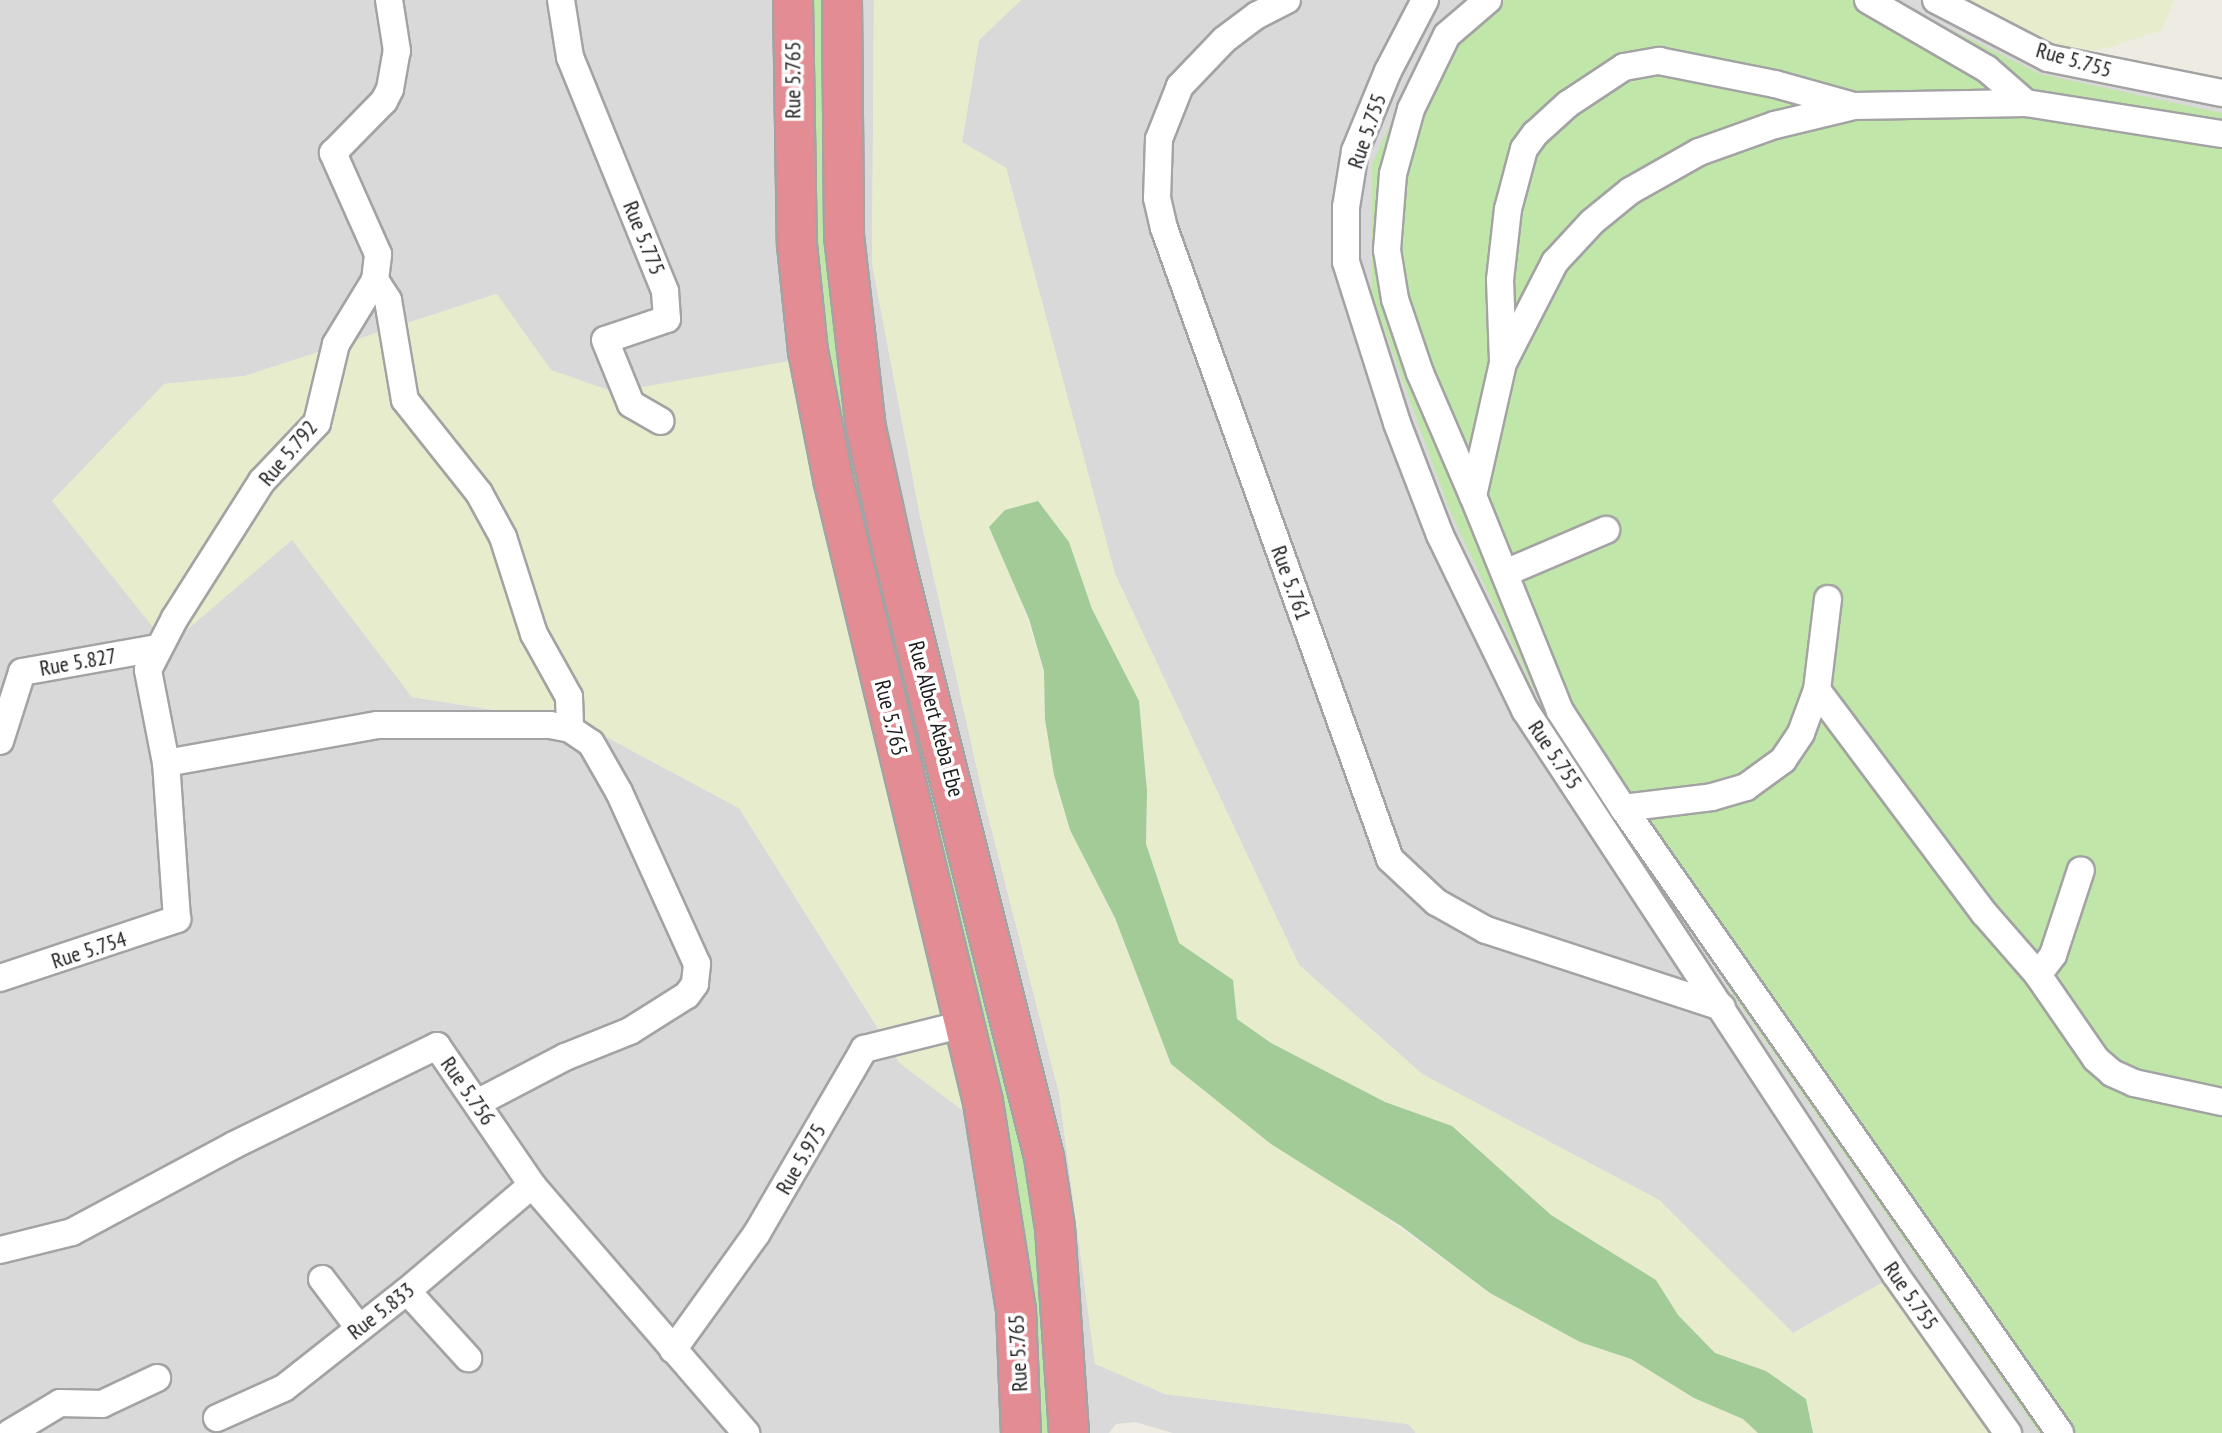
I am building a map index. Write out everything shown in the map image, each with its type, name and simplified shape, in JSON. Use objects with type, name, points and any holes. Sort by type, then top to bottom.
[{"type":"highway","name":"Rue 5.765","points":[[793,0],[797,245],[808,351],[833,479],[964,1024],[1000,1197],[1016,1310],[1021,1433]]},
{"type":"highway","name":"Rue Albert Ateba Ebe","points":[[842,0],[844,236],[866,428],[895,561],[1044,1157],[1055,1228],[1069,1433]]},
{"type":"street","points":[[389,0],[397,51],[390,89],[384,101],[333,153],[378,254],[375,280],[388,300],[405,400],[479,493],[503,537],[534,634],[569,697],[570,729]]},
{"type":"street","name":"Rue 5.775","points":[[561,0],[570,57],[665,291],[667,319],[605,340],[631,404],[660,421]]},
{"type":"street","name":"Rue 5.761","points":[[1287,0],[1257,15],[1224,40],[1180,86],[1159,139],[1157,198],[1164,228],[1390,859],[1436,902],[1486,930],[1722,1007]]},
{"type":"street","name":"Rue 5.755","points":[[1425,0],[1388,71],[1355,151],[1346,207],[1346,262],[1358,308],[1440,535],[1525,710],[1896,1275],[2008,1433]]},
{"type":"street","points":[[1488,0],[1447,35],[1426,72],[1411,109],[1393,174],[1387,250],[1395,299],[1420,373],[1560,711],[1623,808],[2060,1433]]},
{"type":"street","points":[[1868,0],[1987,69],[2026,103]]},
{"type":"street","name":"Rue 5.755","points":[[1936,0],[2048,58],[2222,93]]},
{"type":"street","points":[[1503,363],[1500,280],[1508,209],[1524,149],[1535,134],[1568,104],[1624,67],[1659,61],[1775,84],[1854,106]]},
{"type":"street","points":[[1473,496],[1503,363],[1555,262],[1592,222],[1630,191],[1699,152],[1775,125],[1854,106],[2026,103],[2222,134]]},
{"type":"street","name":"Rue 5.792","points":[[177,919],[166,763],[148,670],[157,648],[262,481],[317,423],[336,344],[375,280]]},
{"type":"street","points":[[1505,573],[1606,530]]},
{"type":"street","points":[[1623,808],[1712,797],[1746,787],[1783,760],[1801,733],[1817,690],[1828,599]]},
{"type":"street","name":"Rue 5.827","points":[[0,741],[22,672],[157,648]]},
{"type":"street","points":[[1817,690],[1984,913],[2038,975],[2096,1059],[2112,1073],[2134,1083],[2222,1102]]},
{"type":"street","points":[[166,763],[377,725],[526,723],[570,729],[591,743],[619,792],[698,974],[687,995],[630,1031],[565,1057],[477,1103]]},
{"type":"street","points":[[2038,975],[2053,955],[2081,870]]},
{"type":"street","name":"Rue 5.754","points":[[0,978],[177,919]]},
{"type":"street","name":"Rue 5.975","points":[[673,1350],[757,1233],[864,1049],[964,1024]]},
{"type":"street","name":"Rue 5.756","points":[[0,1250],[72,1232],[234,1145],[437,1046],[532,1185],[746,1433]]},
{"type":"street","name":"Rue 5.833","points":[[217,1418],[284,1388],[407,1291],[532,1185]]},
{"type":"street","points":[[322,1279],[359,1328]]},
{"type":"street","points":[[407,1291],[468,1358]]},
{"type":"street","points":[[10,1433],[60,1403],[102,1404],[157,1378]]},
{"type":"shaded area","points":[[0,0],[807,0],[1033,1433],[0,1433]],"holes":[[[496,294],[551,371],[614,392],[901,1065],[739,808],[582,724],[412,697],[292,539],[164,384],[245,376]]]},
{"type":"shaded area","points":[[829,0],[874,0],[872,263],[920,516],[985,804],[1059,1093],[1095,1363],[1165,1394],[1408,1424],[1416,1433],[1173,1433],[1135,1422],[1116,1424],[1109,1433],[1054,1433],[873,523]]},
{"type":"shaded area","points":[[1021,0],[1936,0],[2048,58],[2222,93],[2222,1433],[2008,1433],[1896,1275],[1793,1333],[1659,1200],[1422,1074],[1299,965],[1115,574],[1006,168],[962,142],[979,40]]},
{"type":"green space","points":[[807,0],[829,0],[828,156],[1037,1215],[1054,1433],[1033,1433],[819,358]]},
{"type":"green space","points":[[874,0],[1021,0],[979,40],[962,142],[1006,168],[1115,574],[1299,965],[1422,1074],[1659,1200],[1793,1333],[1896,1275],[2008,1433],[1813,1433],[1806,1399],[1766,1371],[1715,1353],[1678,1315],[1656,1280],[1551,1215],[1452,1126],[1385,1102],[1271,1043],[1237,1019],[1233,980],[1179,943],[1146,844],[1147,790],[1139,701],[1092,609],[1069,542],[1017,589],[1044,671],[1045,719],[1054,775],[1070,830],[1115,918],[1171,1064],[1490,1293],[1580,1342],[1631,1359],[1694,1398],[1743,1419],[1758,1433],[1416,1433],[1408,1424],[1165,1394],[1095,1364],[1059,1093],[985,804],[920,516],[872,263]]},
{"type":"green space","points":[[1468,0],[1892,0],[2040,74],[2222,113],[2222,1433],[2039,1433],[1736,999],[1533,688],[1450,511],[1372,295],[1372,164],[1435,28]]},
{"type":"green space","points":[[1936,0],[2174,0],[2162,30],[2110,47],[2048,58]]},
{"type":"green space","points":[[497,294],[551,370],[614,392],[806,358],[986,1128],[902,1065],[739,808],[582,724],[412,697],[292,540],[168,646],[52,501],[164,384],[245,376]]},
{"type":"green space","points":[[1038,501],[1069,542],[1092,609],[1139,701],[1147,791],[1146,844],[1179,943],[1233,980],[1237,1019],[1271,1043],[1385,1102],[1452,1126],[1551,1215],[1656,1280],[1678,1315],[1715,1353],[1766,1371],[1806,1399],[1813,1433],[1758,1433],[1743,1419],[1694,1398],[1631,1359],[1580,1342],[1490,1293],[1401,1226],[1271,1144],[1171,1064],[1115,918],[1070,830],[1054,775],[1045,719],[1044,671],[1029,619],[989,527],[1005,510]]}]
